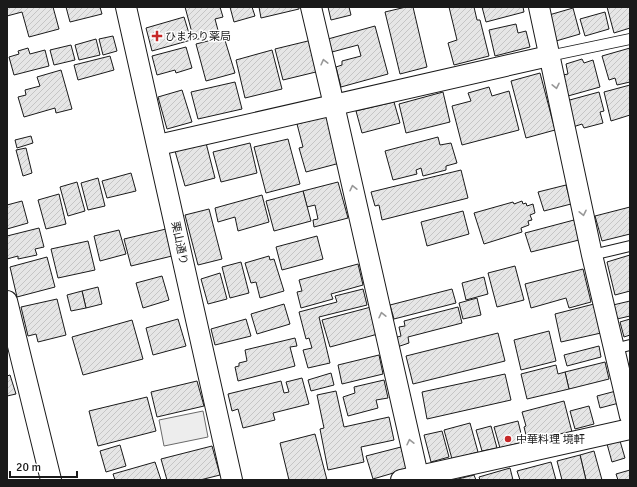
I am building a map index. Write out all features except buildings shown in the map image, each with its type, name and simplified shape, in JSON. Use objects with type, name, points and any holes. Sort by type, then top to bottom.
[{"type":"street","name":"栗山通り","points":[[126,7],[232,480]]},
{"type":"street","points":[[311,7],[334,105],[413,479],[630,429]]},
{"type":"street","points":[[539,7],[592,255],[622,347],[630,416]]},
{"type":"street","points":[[158,145],[549,56]]},
{"type":"street","points":[[7,301],[51,480]]},
{"type":"lane","points":[[549,56],[630,39]]},
{"type":"lane","points":[[592,255],[630,246]]},
{"type":"shaded area","points":[[203,411],[208,437],[164,446],[159,420]]},
{"type":"place","name":"ひまわり薬局","points":[[157,36]]},
{"type":"place","name":"中華料理 境軒","points":[[508,439]]}]
